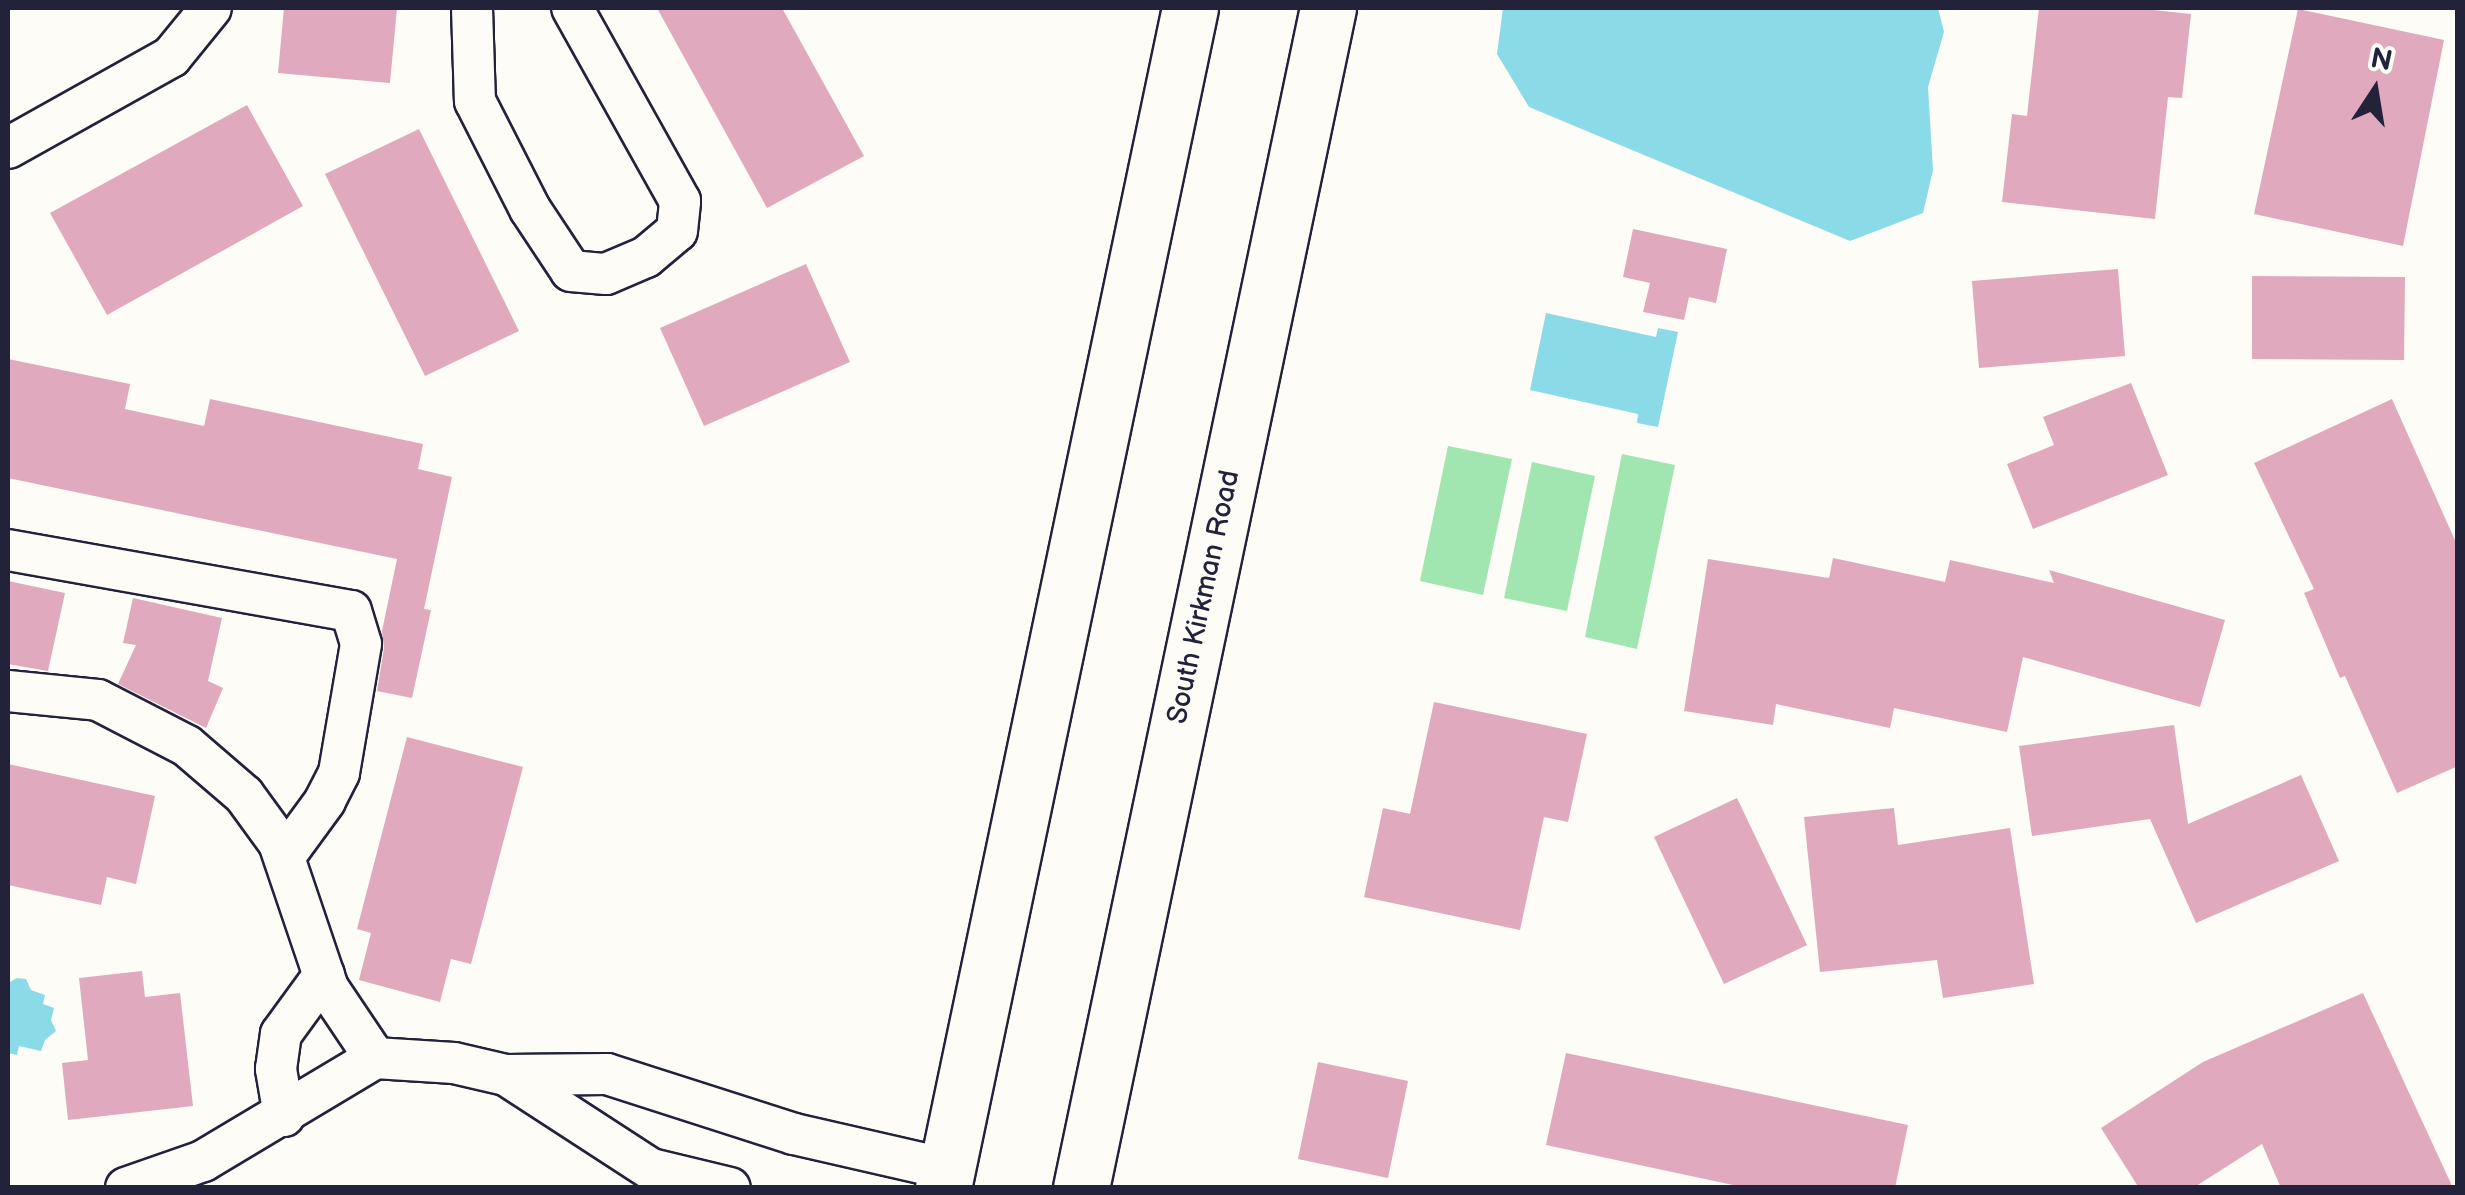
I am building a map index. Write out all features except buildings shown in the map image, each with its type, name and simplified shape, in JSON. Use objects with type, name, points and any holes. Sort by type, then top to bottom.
[{"type":"main road","points":[[945,1178],[1190,8]]},
{"type":"main road","name":"South Kirkman Road","points":[[1082,1188],[1328,8]]},
{"type":"street","points":[[8,148],[171,58],[212,8]]},
{"type":"street","points":[[472,8],[476,101],[530,209],[571,271],[606,274],[646,257],[677,231],[680,201],[572,8]]},
{"type":"street","points":[[8,550],[351,611],[361,644],[339,772],[325,801],[284,857]]},
{"type":"street","points":[[8,692],[98,700],[186,746],[244,796],[284,857],[328,988],[375,1058]]},
{"type":"street","points":[[284,1116],[276,1068],[280,1034],[324,975]]},
{"type":"street","points":[[126,1188],[203,1162],[375,1058],[454,1063],[506,1075],[607,1074],[945,1178]]},
{"type":"street","points":[[506,1075],[652,1169],[730,1188]]},
{"type":"green space","points":[[1448,446],[1512,459],[1483,595],[1420,581]]},
{"type":"green space","points":[[1622,454],[1675,465],[1637,649],[1585,637]]},
{"type":"green space","points":[[1532,462],[1595,476],[1567,611],[1504,598]]},
{"type":"water","points":[[1503,8],[1938,8],[1944,32],[1928,87],[1933,170],[1923,213],[1850,241],[1529,107],[1497,54]]},
{"type":"water","points":[[1546,313],[1656,337],[1658,328],[1678,332],[1658,427],[1637,423],[1638,414],[1530,390]]},
{"type":"water","points":[[26,979],[31,990],[45,995],[43,1004],[54,1008],[51,1020],[56,1031],[45,1040],[41,1051],[19,1046],[17,1055],[8,1053],[8,983]]}]
